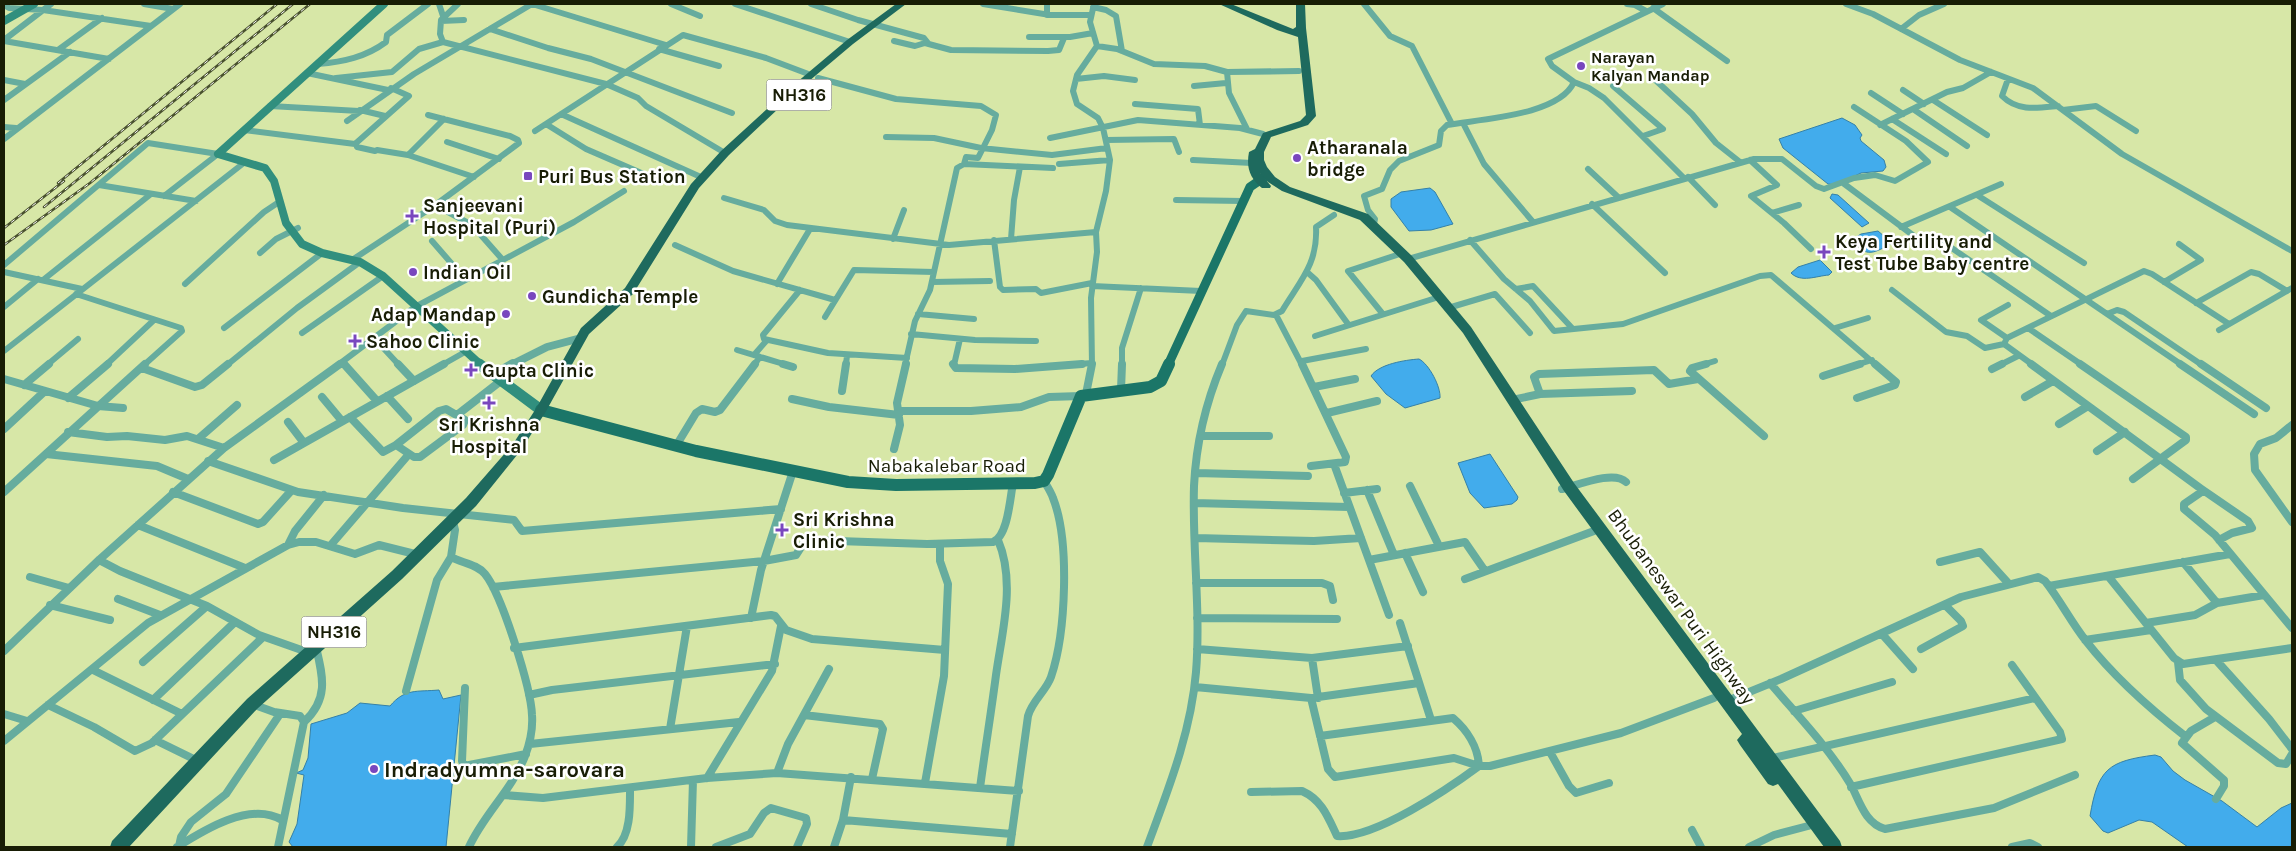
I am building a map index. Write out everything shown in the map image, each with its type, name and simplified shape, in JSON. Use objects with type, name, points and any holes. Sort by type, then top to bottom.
[{"type":"highway","name":"NH316","points":[[118,847],[252,704],[419,555],[456,518],[517,447],[541,410],[581,338],[594,322],[629,291],[692,194],[695,186],[725,153],[901,4]]},
{"type":"highway","name":"NH316","points":[[692,194],[702,188],[850,42],[912,4]]},
{"type":"highway","points":[[1224,4],[1300,32]]},
{"type":"highway","points":[[1234,4],[1300,32]]},
{"type":"highway","points":[[1300,4],[1299,70],[1307,114]]},
{"type":"highway","points":[[1300,32],[1307,114],[1304,123],[1276,131],[1268,135],[1264,140],[1260,162],[1262,178],[1268,188],[1369,220]]},
{"type":"highway","points":[[1284,192],[1274,184],[1254,174],[1252,163],[1257,140],[1273,127],[1307,114]]},
{"type":"highway","points":[[1313,203],[1334,215],[1369,220]]},
{"type":"highway","name":"Bhubaneswar Puri Highway","points":[[1369,220],[1406,256],[1467,330],[1502,386],[1508,390],[1512,400],[1594,532],[1699,671]]},
{"type":"highway","name":"Bhubaneswar Puri Highway","points":[[1502,386],[1502,395],[1516,420],[1784,786],[1834,847]]},
{"type":"highway","name":"Bhubaneswar Puri Highway","points":[[1720,700],[1769,759],[1808,826],[1823,847]]},
{"type":"main road","points":[[4,21],[34,4]]},
{"type":"main road","points":[[218,154],[384,4]]},
{"type":"main road","points":[[218,154],[265,168],[269,172],[274,181],[282,214],[294,229],[302,244],[322,253],[356,261],[383,276],[465,352],[541,410]]},
{"type":"main road","points":[[1084,395],[1150,387],[1158,383],[1250,187],[1262,178]]},
{"type":"main road","points":[[1244,199],[1255,191],[1268,188]]},
{"type":"main road","name":"Nabakalebar Road","points":[[541,410],[676,446],[848,482],[870,484],[1013,483],[1044,480],[1048,476],[1084,395]]},
{"type":"street","points":[[4,40],[51,4]]},
{"type":"street","points":[[144,4],[173,9]]},
{"type":"street","points":[[4,139],[180,4]]},
{"type":"street","points":[[318,64],[343,61],[374,49],[386,42],[387,35],[428,4]]},
{"type":"street","points":[[439,4],[442,18],[440,34],[443,42]]},
{"type":"street","points":[[442,18],[458,4]]},
{"type":"street","points":[[347,121],[390,89],[532,4],[666,45]]},
{"type":"street","points":[[671,4],[700,16]]},
{"type":"street","points":[[735,4],[850,42]]},
{"type":"street","points":[[811,4],[924,38],[928,43]]},
{"type":"street","points":[[983,4],[1047,15],[1091,16]]},
{"type":"street","points":[[1047,4],[1047,15]]},
{"type":"street","points":[[1364,4],[1390,36],[1412,46],[1452,124]]},
{"type":"street","points":[[1628,4],[1635,5],[1646,11]]},
{"type":"street","points":[[1663,4],[1548,59],[1551,66],[1571,78],[1574,82],[1596,92],[1715,205]]},
{"type":"street","points":[[1846,4],[1901,29],[1942,52],[2034,88],[2122,154],[2292,251]]},
{"type":"street","points":[[1901,29],[1919,15],[1944,4]]},
{"type":"street","points":[[4,5],[9,8],[43,10],[151,26]]},
{"type":"street","points":[[1097,46],[1090,22],[1094,6],[1116,16],[1122,51]]},
{"type":"street","points":[[1653,8],[1727,61]]},
{"type":"street","points":[[58,50],[102,18]]},
{"type":"street","points":[[442,18],[464,20]]},
{"type":"street","points":[[490,29],[548,48],[591,59],[732,113]]},
{"type":"street","points":[[1029,37],[1064,38],[1093,33]]},
{"type":"street","points":[[534,131],[679,36],[686,35],[766,58],[814,77],[896,99],[965,104],[988,109],[996,115],[992,130],[978,158],[966,157],[964,164]]},
{"type":"street","points":[[894,41],[915,46],[928,43],[951,50],[1048,51],[1060,50],[1064,38]]},
{"type":"street","points":[[4,40],[109,58]]},
{"type":"street","points":[[336,78],[392,72],[419,49],[443,42],[459,48],[606,84],[638,98],[646,106],[725,153]]},
{"type":"street","points":[[1097,46],[1122,51],[1154,64],[1205,66],[1227,72],[1299,70]]},
{"type":"street","points":[[792,399],[829,407],[899,413],[971,411],[1021,407],[1049,397],[1084,395],[1092,363],[1092,285],[1097,252],[1096,232],[1106,191],[1110,160],[1103,128],[1097,116],[1082,108],[1074,100],[1073,91],[1076,78],[1097,46]]},
{"type":"street","points":[[659,49],[719,66]]},
{"type":"street","points":[[4,100],[70,52]]},
{"type":"street","points":[[1227,72],[1226,83],[1239,118],[1248,129]]},
{"type":"street","points":[[1880,125],[1975,82],[1991,72]]},
{"type":"street","points":[[307,73],[390,89],[409,96],[356,144]]},
{"type":"street","points":[[1076,78],[1098,76],[1135,80]]},
{"type":"street","points":[[1650,76],[1692,114],[1716,143],[1740,162]]},
{"type":"street","points":[[2008,79],[2002,96],[2008,102],[2033,109],[2096,106],[2131,126],[2136,131]]},
{"type":"street","points":[[4,80],[25,84]]},
{"type":"street","points":[[1369,220],[1375,219],[1368,210],[1364,196],[1382,188],[1390,170],[1399,161],[1440,145],[1442,129],[1452,124],[1532,111],[1554,100],[1571,88],[1574,82]]},
{"type":"street","points":[[1194,86],[1226,83]]},
{"type":"street","points":[[1613,86],[1663,129],[1643,136]]},
{"type":"street","points":[[1902,90],[1924,104]]},
{"type":"street","points":[[1871,93],[1903,114]]},
{"type":"street","points":[[1933,100],[1988,135]]},
{"type":"street","points":[[1135,104],[1198,110],[1200,125]]},
{"type":"street","points":[[270,106],[359,111],[385,116]]},
{"type":"street","points":[[1382,313],[1348,271],[1352,268],[1470,240],[1750,160],[1782,158],[1816,186],[1824,190],[1854,178],[1878,174],[1890,181],[1895,181],[1928,162],[1924,156],[1854,107]]},
{"type":"street","points":[[1913,109],[1967,146]]},
{"type":"street","points":[[561,114],[703,178]]},
{"type":"street","points":[[142,368],[195,387],[202,385],[356,261],[518,145],[518,140],[428,115]]},
{"type":"street","points":[[408,155],[444,119]]},
{"type":"street","points":[[1892,119],[1946,154]]},
{"type":"street","points":[[1050,138],[1138,120],[1248,129],[1263,134]]},
{"type":"street","points":[[1463,123],[1475,152],[1533,222]]},
{"type":"street","points":[[546,124],[586,149],[646,175]]},
{"type":"street","points":[[4,127],[16,128]]},
{"type":"street","points":[[244,130],[319,141],[356,144],[359,147],[376,151],[408,155],[474,177]]},
{"type":"street","points":[[886,137],[934,138],[982,148],[1052,155],[1062,152],[1107,148]]},
{"type":"street","points":[[1106,140],[1174,140],[1179,152]]},
{"type":"street","points":[[447,142],[499,158]]},
{"type":"street","points":[[4,265],[148,143],[218,154]]},
{"type":"street","points":[[164,196],[218,154]]},
{"type":"street","points":[[894,449],[899,431],[899,390],[908,358],[911,334],[932,282],[957,168],[964,164],[1020,168],[1110,160]]},
{"type":"street","points":[[1193,160],[1252,163]]},
{"type":"street","points":[[1750,160],[1777,184],[1751,196],[1811,249]]},
{"type":"street","points":[[4,351],[245,162]]},
{"type":"street","points":[[1012,239],[1014,200],[1020,168]]},
{"type":"street","points":[[1588,169],[1618,197]]},
{"type":"street","points":[[1843,183],[1921,240],[1940,240],[2051,316]]},
{"type":"street","points":[[1901,227],[2001,184]]},
{"type":"street","points":[[99,186],[196,201]]},
{"type":"street","points":[[4,650],[188,478],[224,448],[280,409],[415,307],[574,222],[624,191]]},
{"type":"street","points":[[4,307],[150,194]]},
{"type":"street","points":[[1977,195],[2084,263]]},
{"type":"street","points":[[724,198],[764,210],[780,223],[810,229],[940,244],[1096,232]]},
{"type":"street","points":[[1176,200],[1244,199]]},
{"type":"street","points":[[185,284],[264,212],[278,202]]},
{"type":"street","points":[[1592,204],[1665,273]]},
{"type":"street","points":[[1772,213],[1799,205]]},
{"type":"street","points":[[1950,207],[2254,414]]},
{"type":"street","points":[[893,239],[904,210]]},
{"type":"street","points":[[448,212],[472,224],[502,259]]},
{"type":"street","points":[[1147,847],[1176,767],[1195,687],[1197,618],[1194,503],[1196,473],[1201,436],[1218,374],[1246,311],[1254,310],[1276,315],[1282,311],[1307,272],[1316,253],[1316,227],[1334,215]]},
{"type":"street","points":[[260,253],[276,239],[294,229]]},
{"type":"street","points":[[777,284],[810,229]]},
{"type":"street","points":[[994,240],[1000,287],[1003,290],[1036,289],[1041,294],[1092,285],[1201,291]]},
{"type":"street","points":[[1470,240],[1498,273],[1530,301],[1553,330],[1601,328],[1622,324],[1760,276],[1771,274],[1872,360],[1896,384],[1857,398]]},
{"type":"street","points":[[432,241],[465,279]]},
{"type":"street","points":[[2164,282],[2201,260],[2179,244]]},
{"type":"street","points":[[675,245],[733,271],[836,300]]},
{"type":"street","points":[[224,328],[322,253]]},
{"type":"street","points":[[824,317],[854,270],[870,272],[934,272]]},
{"type":"street","points":[[4,272],[41,279],[181,328],[182,331],[68,432],[4,492]]},
{"type":"street","points":[[1307,272],[1316,280],[1348,324]]},
{"type":"street","points":[[1892,290],[1950,334],[1964,335],[1985,348],[2006,341],[2051,316],[2141,272],[2148,272],[2229,324]]},
{"type":"street","points":[[2196,303],[2251,272],[2290,289]]},
{"type":"street","points":[[302,332],[383,276]]},
{"type":"street","points":[[932,282],[990,281]]},
{"type":"street","points":[[1516,289],[1533,286],[1572,328]]},
{"type":"street","points":[[1121,390],[1122,348],[1141,288]]},
{"type":"street","points":[[2219,330],[2290,289]]},
{"type":"street","points":[[800,290],[763,335],[764,339],[805,350],[848,355],[908,358]]},
{"type":"street","points":[[1448,308],[1493,294],[1530,334]]},
{"type":"street","points":[[1316,336],[1382,313],[1439,297]]},
{"type":"street","points":[[2008,305],[1981,320],[2006,341],[2018,356],[2248,521],[2252,528],[2232,533],[2219,540]]},
{"type":"street","points":[[2107,314],[2118,310],[2124,312],[2266,408]]},
{"type":"street","points":[[918,314],[974,319]]},
{"type":"street","points":[[1276,315],[1302,361],[1346,456],[1345,462],[1311,466]]},
{"type":"street","points":[[1835,328],[1868,318]]},
{"type":"street","points":[[68,398],[154,320]]},
{"type":"street","points":[[2028,328],[2186,437],[2186,440],[2133,479]]},
{"type":"street","points":[[911,334],[960,339],[1036,341]]},
{"type":"street","points":[[374,338],[414,381]]},
{"type":"street","points":[[457,415],[498,377],[540,348],[561,341],[581,338]]},
{"type":"street","points":[[24,385],[78,339]]},
{"type":"street","points":[[960,339],[952,364],[956,368],[1015,369],[1092,363]]},
{"type":"street","points":[[676,446],[696,413],[702,409],[715,412],[720,410],[767,340]]},
{"type":"street","points":[[1302,361],[1366,349]]},
{"type":"street","points":[[737,350],[793,367]]},
{"type":"street","points":[[274,460],[465,352]]},
{"type":"street","points":[[842,391],[848,355]]},
{"type":"street","points":[[1992,369],[2018,356]]},
{"type":"street","points":[[1823,376],[1872,360]]},
{"type":"street","points":[[1715,361],[1690,369],[1698,379],[1764,436]]},
{"type":"street","points":[[342,362],[377,401]]},
{"type":"street","points":[[1540,394],[1534,377],[1539,374],[1654,370],[1660,373],[1665,383],[1669,384],[1698,379]]},
{"type":"street","points":[[4,379],[98,406],[123,408]]},
{"type":"street","points":[[1314,386],[1355,379]]},
{"type":"street","points":[[2025,396],[2053,381]]},
{"type":"street","points":[[4,429],[45,391]]},
{"type":"street","points":[[1512,400],[1540,394],[1632,391]]},
{"type":"street","points":[[386,396],[408,419]]},
{"type":"street","points":[[322,398],[342,421]]},
{"type":"street","points":[[1327,413],[1377,401]]},
{"type":"street","points":[[198,439],[237,405]]},
{"type":"street","points":[[2059,424],[2088,406]]},
{"type":"street","points":[[350,417],[383,452],[396,445],[442,409],[446,409],[465,420],[462,425],[423,456],[417,458],[396,445]]},
{"type":"street","points":[[288,422],[304,443]]},
{"type":"street","points":[[2292,425],[2276,438],[2260,444],[2254,454],[2255,470],[2258,476],[2292,522]]},
{"type":"street","points":[[68,432],[107,437],[127,436],[165,440],[187,436],[224,448]]},
{"type":"street","points":[[2097,451],[2125,432]]},
{"type":"street","points":[[1201,436],[1269,436]]},
{"type":"street","points":[[46,454],[156,466],[188,478]]},
{"type":"street","points":[[330,546],[409,454]]},
{"type":"street","points":[[208,460],[291,491],[368,502],[456,518],[514,520],[522,532],[781,508]]},
{"type":"street","points":[[1334,464],[1388,615]]},
{"type":"street","points":[[752,618],[764,561],[793,471]]},
{"type":"street","points":[[1196,473],[1308,476]]},
{"type":"street","points":[[1566,488],[1612,476],[1620,477],[1626,482]]},
{"type":"street","points":[[1010,847],[1028,714],[1052,675],[1062,618],[1064,585],[1061,539],[1054,496],[1044,480]]},
{"type":"street","points":[[493,587],[764,561],[796,555],[808,540],[940,544],[981,543],[998,540],[1003,533],[1013,483]]},
{"type":"street","points":[[1410,486],[1440,546]]},
{"type":"street","points":[[2200,488],[2200,493],[2184,504],[2184,509],[2209,529],[2219,540],[2292,628]]},
{"type":"street","points":[[1344,493],[1378,489]]},
{"type":"street","points":[[1367,490],[1394,555]]},
{"type":"street","points":[[173,492],[258,524],[263,522],[291,491]]},
{"type":"street","points":[[288,545],[295,531],[324,496]]},
{"type":"street","points":[[1194,503],[1349,507]]},
{"type":"street","points":[[406,691],[437,580],[451,557],[456,518]]},
{"type":"street","points":[[138,525],[245,568]]},
{"type":"street","points":[[1465,579],[1552,545],[1594,532]]},
{"type":"street","points":[[1196,538],[1314,541],[1361,538]]},
{"type":"street","points":[[980,788],[1007,577],[1004,554],[998,540]]},
{"type":"street","points":[[4,741],[93,670],[136,631],[160,615],[288,545],[306,542],[330,546],[355,554],[379,545],[419,555]]},
{"type":"street","points":[[1369,560],[1464,542],[1485,571]]},
{"type":"street","points":[[925,783],[944,676],[948,584],[940,561],[940,544]]},
{"type":"street","points":[[1940,562],[1980,552],[2010,584]]},
{"type":"street","points":[[1405,553],[1423,592]]},
{"type":"street","points":[[2049,586],[2230,554]]},
{"type":"street","points":[[451,557],[480,569],[493,587],[529,695],[532,712],[530,744],[513,782],[484,821],[469,847]]},
{"type":"street","points":[[99,560],[120,571],[207,606],[263,637],[313,650],[323,676],[322,695],[315,713],[304,722],[282,820],[278,847]]},
{"type":"street","points":[[2183,562],[2218,603]]},
{"type":"street","points":[[2108,576],[2178,662],[2180,680],[2215,717],[2278,763],[2286,764],[2292,754]]},
{"type":"street","points":[[30,577],[69,588]]},
{"type":"street","points":[[1312,658],[1320,736],[1328,769],[1335,777],[1454,758],[1479,766],[1490,766],[1621,733],[1770,684],[1978,592],[2042,578],[2086,640],[2137,697],[2185,736]]},
{"type":"street","points":[[1196,583],[1322,583],[1330,586],[1333,600]]},
{"type":"street","points":[[2086,640],[2195,615],[2218,603],[2264,595]]},
{"type":"street","points":[[118,599],[160,615]]},
{"type":"street","points":[[50,605],[110,620]]},
{"type":"street","points":[[1921,649],[1963,626],[1962,621],[1945,605]]},
{"type":"street","points":[[143,662],[207,606]]},
{"type":"street","points":[[514,648],[775,616],[781,626],[802,636],[822,640],[945,650]]},
{"type":"street","points":[[1197,618],[1338,619]]},
{"type":"street","points":[[152,700],[235,622]]},
{"type":"street","points":[[1400,623],[1431,720]]},
{"type":"street","points":[[670,729],[687,626]]},
{"type":"street","points":[[707,778],[739,722],[769,678],[775,664],[781,626]]},
{"type":"street","points":[[1882,634],[1912,669]]},
{"type":"street","points":[[48,705],[94,727],[136,751],[146,748],[263,637]]},
{"type":"street","points":[[1197,649],[1312,658],[1408,646]]},
{"type":"street","points":[[2178,662],[2189,664],[2292,648]]},
{"type":"street","points":[[2216,660],[2269,719],[2292,749]]},
{"type":"street","points":[[529,695],[552,690],[775,664]]},
{"type":"street","points":[[1851,787],[2062,739],[2060,732],[2012,665]]},
{"type":"street","points":[[777,773],[788,744],[829,668]]},
{"type":"street","points":[[93,670],[182,714]]},
{"type":"street","points":[[1794,711],[1892,682]]},
{"type":"street","points":[[1195,687],[1315,698],[1419,683]]},
{"type":"street","points":[[1770,684],[1823,745],[1875,825],[1885,829],[1994,808],[2075,775]]},
{"type":"street","points":[[465,688],[462,764],[467,766],[526,754]]},
{"type":"street","points":[[1769,759],[1823,745],[2035,698]]},
{"type":"street","points":[[252,704],[280,714],[300,716],[304,722]]},
{"type":"street","points":[[4,714],[27,721]]},
{"type":"street","points":[[178,847],[181,835],[195,818],[218,804],[226,794],[280,714]]},
{"type":"street","points":[[804,715],[880,724],[883,729],[872,779]]},
{"type":"street","points":[[2215,717],[2202,723],[2185,736],[2182,744],[2184,748],[2224,780],[2224,786],[2216,799]]},
{"type":"street","points":[[1320,736],[1446,718],[1458,722],[1477,755],[1479,766]]},
{"type":"street","points":[[530,744],[739,722]]},
{"type":"street","points":[[155,740],[198,761]]},
{"type":"street","points":[[1550,752],[1569,786],[1576,793],[1609,783]]},
{"type":"street","points":[[1251,792],[1302,791],[1310,793],[1326,810],[1338,836],[1347,838],[1386,822],[1460,780],[1479,766]]},
{"type":"street","points":[[504,795],[543,798],[707,778],[777,773],[1019,791]]},
{"type":"street","points":[[834,847],[843,820],[851,777]]},
{"type":"street","points":[[691,847],[693,780]]},
{"type":"street","points":[[617,847],[624,841],[630,808],[630,788]]},
{"type":"street","points":[[716,847],[750,834],[764,813],[770,808],[806,818],[807,824],[797,847]]},
{"type":"street","points":[[178,847],[208,830],[253,814],[269,813],[282,820]]},
{"type":"street","points":[[843,820],[1012,834]]},
{"type":"street","points":[[1749,847],[1774,835],[1808,826]]},
{"type":"street","points":[[1692,830],[1701,847]]},
{"type":"street","points":[[2012,847],[2030,843],[2038,847]]},
{"type":"water","points":[[1842,118],[1855,125],[1862,135],[1861,141],[1884,160],[1886,167],[1883,171],[1861,173],[1836,185],[1828,184],[1783,148],[1779,139]]},
{"type":"water","points":[[1430,188],[1435,192],[1453,224],[1431,230],[1409,231],[1391,207],[1391,199],[1401,192]]},
{"type":"water","points":[[1832,194],[1838,195],[1869,223],[1862,227],[1830,198]]},
{"type":"water","points":[[1878,231],[1892,243],[1876,251],[1866,252],[1857,246],[1853,239],[1861,234]]},
{"type":"water","points":[[1820,260],[1832,272],[1829,275],[1799,278],[1791,273],[1798,267]]},
{"type":"water","points":[[1419,359],[1434,376],[1439,388],[1440,398],[1405,408],[1386,394],[1371,376],[1380,368]]},
{"type":"water","points":[[1490,454],[1518,497],[1512,504],[1484,508],[1470,493],[1458,463]]},
{"type":"water","points":[[439,690],[443,699],[461,695],[446,847],[293,847],[289,842],[297,824],[304,775],[296,773],[303,770],[308,758],[311,724],[347,713],[360,703],[390,706],[401,696],[412,692]]},
{"type":"water","points":[[2155,755],[2161,757],[2173,771],[2185,780],[2222,801],[2257,827],[2281,808],[2292,803],[2292,847],[2188,847],[2152,822],[2139,820],[2108,833],[2103,831],[2090,816],[2097,787],[2102,778],[2108,770],[2126,760]]},
{"type":"railway","points":[[58,183],[277,4]]},
{"type":"railway","points":[[44,207],[293,4]]},
{"type":"railway","points":[[4,245],[90,183],[310,4]]},
{"type":"railway","points":[[4,228],[64,181]]},
{"type":"place","name":"Narayan Kalyan Mandap","points":[[1581,66]]},
{"type":"place","name":"Atharanala bridge","points":[[1297,158]]},
{"type":"place","name":"Puri Bus Station","points":[[528,176]]},
{"type":"place","name":"Sanjeevani Hospital (Puri)","points":[[412,216]]},
{"type":"place","name":"Keya Fertility and Test Tube Baby centre","points":[[1824,252]]},
{"type":"place","name":"Indian Oil","points":[[413,272]]},
{"type":"place","name":"Gundicha Temple","points":[[532,296]]},
{"type":"place","name":"Adap Mandap","points":[[506,314]]},
{"type":"place","name":"Sahoo Clinic","points":[[355,341]]},
{"type":"place","name":"Gupta Clinic","points":[[471,370]]},
{"type":"place","name":"Sri Krishna Hospital","points":[[489,403]]},
{"type":"place","name":"Sri Krishna Clinic","points":[[782,530]]},
{"type":"place","name":"Indradyumna-sarovara","points":[[374,769]]}]
